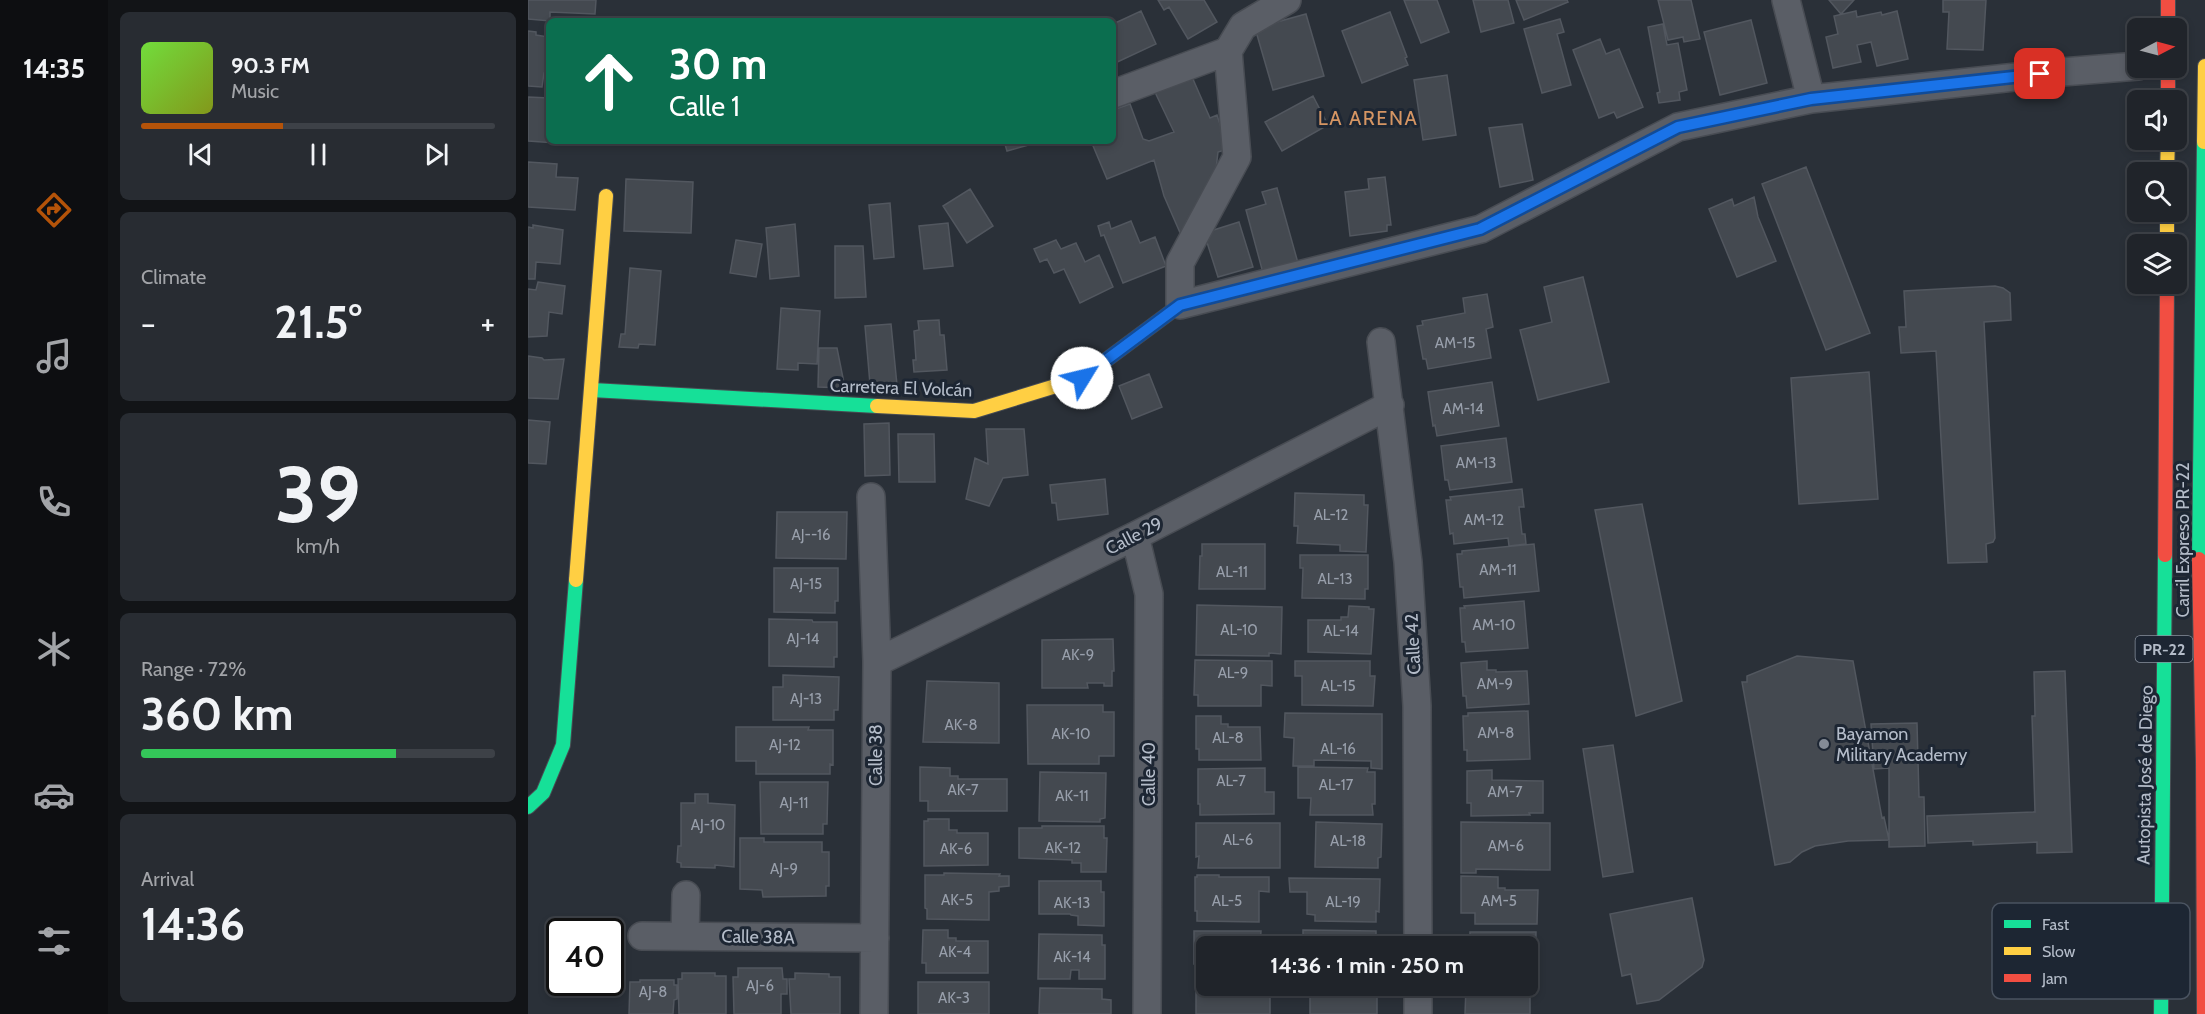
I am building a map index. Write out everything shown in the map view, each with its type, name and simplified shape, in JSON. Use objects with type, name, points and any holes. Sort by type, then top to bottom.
[{"type":"main road","points":[[2168,0],[2168,18]]},
{"type":"main road","name":"Carril Expreso PR-22","points":[[2204,1014],[2199,544],[2205,66]]},
{"type":"main road","points":[[528,807],[543,793],[563,745],[606,196]]},
{"type":"main road","name":"Autopista José de Diego","points":[[2162,903],[2167,294]]},
{"type":"main road","name":"Carretera El Volcán","points":[[592,390],[974,411],[1082,378],[1180,305]]},
{"type":"main road","name":"Autopista José de Diego","points":[[2161,999],[2161,1014]]},
{"type":"street","points":[[1287,0],[1243,26],[1228,51],[1237,157],[1180,263],[1180,305],[1480,229],[1678,127],[1811,99],[2127,67]]},
{"type":"street","points":[[1786,0],[1811,99]]},
{"type":"street","points":[[1116,93],[1228,51]]},
{"type":"street","points":[[2187,62],[2205,61]]},
{"type":"street","name":"Calle 42","points":[[1381,342],[1408,562],[1417,706],[1418,936]]},
{"type":"street","name":"Calle 29","points":[[877,662],[1135,536],[1390,405]]},
{"type":"street","name":"Calle 38","points":[[871,497],[877,662],[874,1014]]},
{"type":"street","name":"Calle 40","points":[[1135,536],[1149,594],[1147,1014]]},
{"type":"street","points":[[685,936],[686,895]]},
{"type":"street","name":"Calle 38A","points":[[642,936],[875,938]]},
{"type":"street","points":[[1418,996],[1418,1014]]},
{"type":"building","points":[[528,0],[596,0],[595,14],[550,12],[550,18],[546,18],[546,21],[528,19]]},
{"type":"building","points":[[1158,0],[1204,0],[1217,22],[1188,39],[1169,7],[1164,10]]},
{"type":"building","points":[[1404,0],[1437,0],[1449,32],[1421,43]]},
{"type":"building","points":[[1473,0],[1508,0],[1514,23],[1481,32]]},
{"type":"building","points":[[1516,0],[1567,0],[1568,2],[1524,20]]},
{"type":"building","points":[[1658,0],[1691,0],[1700,39],[1684,42],[1683,37],[1668,40]]},
{"type":"building","points":[[1829,0],[1854,0],[1841,14]]},
{"type":"building","points":[[1943,0],[1986,0],[1983,50],[1947,49],[1949,12],[1943,12]]},
{"type":"building","points":[[1141,11],[1156,44],[1116,63],[1116,23]]},
{"type":"building","points":[[1856,11],[1857,17],[1897,11],[1908,59],[1877,66],[1871,42],[1857,45],[1861,62],[1833,68],[1826,37],[1838,34],[1834,16]]},
{"type":"building","points":[[1390,12],[1408,65],[1362,83],[1342,31]]},
{"type":"building","points":[[1306,14],[1324,76],[1273,90],[1255,28]]},
{"type":"building","points":[[1560,19],[1564,32],[1557,34],[1571,85],[1542,93],[1524,29]]},
{"type":"building","points":[[1751,20],[1767,83],[1720,95],[1704,32]]},
{"type":"building","points":[[1663,24],[1667,45],[1678,43],[1687,90],[1679,92],[1680,100],[1659,103],[1657,93],[1660,92],[1648,27]]},
{"type":"building","points":[[528,31],[546,37],[546,73],[544,73],[542,87],[528,86]]},
{"type":"building","points":[[1600,39],[1606,54],[1619,49],[1643,107],[1617,118],[1614,112],[1599,118],[1573,50]]},
{"type":"building","points":[[1189,70],[1210,118],[1217,115],[1228,149],[1218,152],[1214,186],[1181,235],[1164,196],[1154,160],[1107,179],[1092,144],[1116,144],[1116,109],[1130,104],[1143,139],[1149,141],[1174,132],[1152,86]]},
{"type":"building","points":[[1447,75],[1456,135],[1423,140],[1414,80]]},
{"type":"building","points":[[1313,96],[1328,125],[1282,151],[1265,122]]},
{"type":"building","points":[[528,97],[546,98],[546,142],[528,141]]},
{"type":"building","points":[[1522,124],[1533,180],[1500,187],[1489,128]]},
{"type":"building","points":[[1005,144],[1032,144],[1007,151]]},
{"type":"building","points":[[528,162],[557,164],[556,177],[578,178],[575,210],[528,207]]},
{"type":"building","points":[[1806,167],[1870,333],[1826,350],[1762,184]]},
{"type":"building","points":[[1385,177],[1391,225],[1387,225],[1387,231],[1350,236],[1345,192],[1369,189],[1368,179]]},
{"type":"building","points":[[626,179],[693,182],[691,233],[624,231]]},
{"type":"building","points":[[1277,188],[1298,263],[1263,273],[1246,210],[1266,204],[1262,192]]},
{"type":"building","points":[[970,189],[993,226],[967,243],[943,206]]},
{"type":"building","points":[[1754,197],[1758,217],[1776,261],[1737,277],[1709,209],[1732,199],[1734,206]]},
{"type":"building","points":[[890,203],[894,257],[874,259],[869,205]]},
{"type":"building","points":[[1131,221],[1140,243],[1155,237],[1166,266],[1123,283],[1104,235],[1101,236],[1098,226],[1109,222],[1111,229]]},
{"type":"building","points":[[1239,222],[1253,267],[1218,277],[1204,233]]},
{"type":"building","points":[[948,223],[953,266],[924,269],[919,226]]},
{"type":"building","points":[[795,224],[799,276],[770,279],[766,228]]},
{"type":"building","points":[[533,225],[563,230],[560,264],[536,262],[535,279],[528,279],[528,227],[533,228]]},
{"type":"building","points":[[736,240],[762,244],[756,277],[730,273]]},
{"type":"building","points":[[1056,240],[1061,249],[1076,243],[1085,262],[1099,255],[1113,287],[1080,303],[1064,269],[1054,273],[1047,259],[1040,262],[1034,249]]},
{"type":"building","points":[[835,246],[863,246],[866,297],[835,298]]},
{"type":"building","points":[[630,268],[661,271],[655,345],[639,344],[638,348],[619,347],[621,334],[625,334]]},
{"type":"building","points":[[1583,277],[1609,382],[1538,400],[1520,330],[1552,322],[1544,287]]},
{"type":"building","points":[[538,282],[565,286],[562,314],[549,312],[547,336],[528,337],[528,289],[536,290]]},
{"type":"building","points":[[1995,286],[2010,293],[2011,320],[1984,322],[1995,538],[1993,542],[1986,544],[1987,562],[1948,563],[1936,351],[1901,353],[1899,327],[1906,327],[1904,291]]},
{"type":"building","points":[[1487,294],[1493,327],[1486,329],[1491,358],[1428,369],[1426,359],[1423,359],[1417,326],[1423,325],[1422,321],[1465,313],[1463,298]]},
{"type":"building","points":[[781,308],[820,311],[817,364],[798,363],[798,370],[777,369]]},
{"type":"building","points":[[939,320],[940,335],[944,335],[947,370],[914,372],[913,360],[916,360],[914,331],[919,330],[918,321]]},
{"type":"building","points":[[891,324],[897,385],[870,384],[865,326]]},
{"type":"building","points":[[819,348],[837,348],[845,388],[818,387]]},
{"type":"building","points":[[528,356],[544,360],[564,359],[558,399],[528,398]]},
{"type":"building","points":[[1869,372],[1878,499],[1799,504],[1791,378]]},
{"type":"building","points":[[1149,374],[1162,407],[1132,419],[1119,386]]},
{"type":"building","points":[[1492,382],[1499,426],[1437,436],[1435,425],[1433,426],[1428,392]]},
{"type":"building","points":[[528,420],[550,422],[546,464],[528,463]]},
{"type":"building","points":[[889,423],[890,475],[865,476],[864,424]]},
{"type":"building","points":[[986,429],[1024,429],[1028,475],[1003,478],[989,506],[966,499],[975,458],[988,464]]},
{"type":"building","points":[[898,434],[934,434],[935,482],[899,482]]},
{"type":"building","points":[[1506,438],[1512,482],[1450,490],[1448,480],[1445,480],[1441,446]]},
{"type":"building","points":[[1105,479],[1108,514],[1058,520],[1056,503],[1052,503],[1050,485]]},
{"type":"building","points":[[1522,489],[1524,507],[1519,507],[1522,534],[1525,534],[1526,544],[1509,546],[1508,538],[1454,544],[1453,533],[1450,534],[1446,500],[1451,500],[1450,497]]},
{"type":"building","points":[[1295,493],[1364,495],[1364,505],[1368,505],[1366,552],[1340,551],[1340,545],[1297,543],[1298,526],[1294,526]]},
{"type":"building","points":[[1642,504],[1682,701],[1636,716],[1595,510]]},
{"type":"building","points":[[777,512],[847,512],[846,559],[776,558]]},
{"type":"building","points":[[1202,544],[1265,544],[1265,589],[1199,589]]},
{"type":"building","points":[[1534,544],[1539,591],[1464,598],[1463,587],[1460,587],[1457,554],[1462,554],[1462,551]]},
{"type":"building","points":[[1300,555],[1368,555],[1368,589],[1365,589],[1365,599],[1302,598],[1303,568],[1300,568]]},
{"type":"building","points":[[774,568],[838,568],[838,601],[835,601],[835,613],[774,612]]},
{"type":"building","points":[[1524,601],[1528,648],[1466,652],[1465,642],[1462,642],[1460,608]]},
{"type":"building","points":[[1197,605],[1282,607],[1281,654],[1269,653],[1269,656],[1196,655]]},
{"type":"building","points":[[1349,606],[1374,609],[1371,654],[1308,652],[1308,620],[1341,620],[1341,617],[1348,617]]},
{"type":"building","points":[[769,619],[837,622],[837,657],[834,657],[834,667],[769,666]]},
{"type":"building","points":[[1113,639],[1112,686],[1104,686],[1104,683],[1087,683],[1088,688],[1042,688],[1042,640]]},
{"type":"building","points":[[1797,656],[1853,661],[1882,818],[1884,817],[1889,840],[1848,841],[1815,846],[1802,852],[1790,862],[1775,865],[1742,682],[1747,682],[1747,676]]},
{"type":"building","points":[[1195,660],[1272,661],[1272,686],[1261,685],[1261,706],[1198,706],[1198,695],[1194,695]]},
{"type":"building","points":[[1295,661],[1370,661],[1370,676],[1375,676],[1373,706],[1302,705],[1302,676],[1295,676]]},
{"type":"building","points":[[1487,661],[1487,670],[1527,671],[1529,704],[1467,708],[1466,696],[1463,696],[1461,663]]},
{"type":"building","points":[[2065,671],[2072,852],[2037,853],[2037,842],[1973,845],[1973,841],[1928,843],[1927,816],[2035,812],[2032,716],[2035,716],[2034,672]]},
{"type":"building","points":[[783,675],[839,677],[838,710],[834,710],[834,720],[773,720],[773,687],[783,687]]},
{"type":"building","points":[[927,681],[999,683],[999,743],[923,742]]},
{"type":"building","points":[[1027,705],[1103,705],[1103,712],[1114,712],[1114,756],[1099,756],[1099,764],[1028,764]]},
{"type":"building","points":[[1528,711],[1530,759],[1467,761],[1467,750],[1464,750],[1463,716],[1468,716],[1468,713]]},
{"type":"building","points":[[1285,713],[1382,714],[1382,769],[1371,768],[1371,761],[1314,760],[1314,766],[1293,766],[1294,738],[1284,737]]},
{"type":"building","points":[[1196,716],[1221,716],[1221,724],[1228,724],[1228,727],[1260,727],[1261,760],[1199,760],[1199,749],[1196,749]]},
{"type":"building","points":[[1917,723],[1919,797],[1924,797],[1925,846],[1889,847],[1889,768],[1874,769],[1871,724]]},
{"type":"building","points":[[736,727],[809,727],[808,730],[833,730],[833,765],[830,764],[830,774],[756,774],[756,761],[736,761]]},
{"type":"building","points":[[1613,745],[1633,872],[1603,877],[1583,749]]},
{"type":"building","points":[[920,767],[950,768],[950,776],[958,776],[958,779],[1007,779],[1007,811],[928,811],[928,801],[920,801]]},
{"type":"building","points":[[1298,767],[1368,768],[1367,772],[1375,772],[1373,815],[1310,815],[1311,798],[1298,798]]},
{"type":"building","points":[[1265,768],[1265,792],[1274,792],[1274,814],[1200,815],[1198,769]]},
{"type":"building","points":[[1492,770],[1492,780],[1543,781],[1543,813],[1471,816],[1471,803],[1467,803],[1467,771]]},
{"type":"building","points":[[1040,772],[1106,773],[1105,818],[1100,819],[1100,822],[1039,821]]},
{"type":"building","points":[[760,782],[828,782],[827,824],[823,824],[823,834],[761,834]]},
{"type":"building","points":[[695,794],[708,794],[708,803],[735,805],[734,867],[715,865],[715,868],[681,867],[681,863],[677,862],[678,846],[681,846],[681,803],[695,803]]},
{"type":"building","points":[[949,819],[949,830],[957,830],[957,833],[988,833],[988,865],[924,866],[924,821]]},
{"type":"building","points":[[1316,822],[1382,824],[1381,857],[1378,858],[1378,868],[1315,867]]},
{"type":"building","points":[[1461,822],[1550,823],[1550,870],[1476,869],[1476,873],[1461,873]]},
{"type":"building","points":[[1196,823],[1280,823],[1280,868],[1198,868]]},
{"type":"building","points":[[1042,826],[1104,826],[1104,838],[1107,838],[1106,872],[1081,872],[1081,863],[1072,863],[1072,860],[1019,858],[1019,828],[1042,828]]},
{"type":"building","points":[[740,838],[764,838],[764,842],[822,842],[822,852],[829,852],[829,886],[826,886],[826,896],[763,897],[762,890],[740,889]]},
{"type":"building","points":[[944,873],[1000,874],[999,876],[1009,876],[1009,886],[999,887],[999,891],[989,892],[989,920],[927,919],[925,875],[944,875]]},
{"type":"building","points":[[1197,875],[1269,877],[1269,892],[1259,891],[1259,922],[1197,921],[1195,877]]},
{"type":"building","points":[[1461,876],[1498,877],[1498,888],[1505,888],[1505,890],[1538,890],[1537,924],[1475,924],[1475,913],[1461,913]]},
{"type":"building","points":[[1289,878],[1380,879],[1379,912],[1376,911],[1376,922],[1315,921],[1315,915],[1307,914],[1307,892],[1290,892]]},
{"type":"building","points":[[1039,881],[1101,881],[1101,892],[1104,892],[1104,926],[1078,925],[1078,916],[1070,914],[1039,914]]},
{"type":"building","points":[[1692,898],[1704,960],[1702,967],[1659,1000],[1637,1004],[1631,974],[1622,976],[1610,914]]},
{"type":"building","points":[[923,930],[948,930],[948,938],[956,938],[956,941],[988,941],[988,973],[926,973],[926,963],[922,963]]},
{"type":"building","points":[[1303,930],[1376,931],[1376,936],[1303,936]]},
{"type":"building","points":[[1194,931],[1261,931],[1261,936],[1196,936],[1196,964],[1194,964]]},
{"type":"building","points":[[1470,932],[1536,932],[1536,936],[1470,936]]},
{"type":"building","points":[[1039,934],[1102,935],[1102,945],[1105,945],[1105,979],[1079,979],[1079,970],[1071,970],[1070,979],[1038,979]]},
{"type":"building","points":[[738,968],[782,968],[783,979],[787,979],[787,994],[781,994],[781,1014],[734,1014],[733,977],[738,977]]},
{"type":"building","points":[[682,973],[715,973],[715,976],[726,976],[726,1014],[679,1014],[678,979],[682,979]]},
{"type":"building","points":[[795,973],[829,974],[829,977],[840,977],[840,1014],[791,1014],[789,979],[795,979]]},
{"type":"building","points":[[640,980],[674,980],[674,985],[677,985],[677,999],[674,1000],[673,1014],[629,1014],[630,982],[640,982]]},
{"type":"building","points":[[918,982],[989,982],[989,1014],[918,1014]]},
{"type":"building","points":[[1040,988],[1102,989],[1102,999],[1111,1000],[1111,1014],[1039,1014]]},
{"type":"building","points":[[1196,996],[1270,996],[1270,1014],[1196,1014]]},
{"type":"building","points":[[1310,996],[1377,996],[1377,1014],[1310,1014]]},
{"type":"building","points":[[1466,996],[1530,996],[1530,1014],[1465,1014]]},
{"type":"traffic: fast","points":[[2199,559],[2204,142]]},
{"type":"traffic: fast","points":[[592,390],[877,406]]},
{"type":"traffic: fast","points":[[2162,903],[2165,555]]},
{"type":"traffic: fast","points":[[528,807],[543,793],[563,745],[576,580]]},
{"type":"traffic: fast","points":[[2161,999],[2161,1014]]},
{"type":"traffic: slow","points":[[2204,142],[2205,66]]},
{"type":"traffic: slow","points":[[2167,162],[2168,150]]},
{"type":"traffic: slow","points":[[576,580],[606,196]]},
{"type":"traffic: slow","points":[[2167,222],[2167,234]]},
{"type":"traffic: slow","points":[[877,406],[974,411],[1082,378],[1180,305]]},
{"type":"traffic: jam","points":[[2168,0],[2168,18]]},
{"type":"traffic: jam","points":[[2168,78],[2168,90]]},
{"type":"traffic: jam","points":[[2165,555],[2167,294]]},
{"type":"traffic: jam","points":[[2199,559],[2204,1014]]},
{"type":"place","name":"Bayamon Military Academy","points":[[1824,744]]},
{"type":"district","name":"LA ARENA","points":[[1368,118]]},
{"type":"route","points":[[1082,378],[1180,305],[1480,229],[1678,127],[1811,99],[2040,74]]}]
